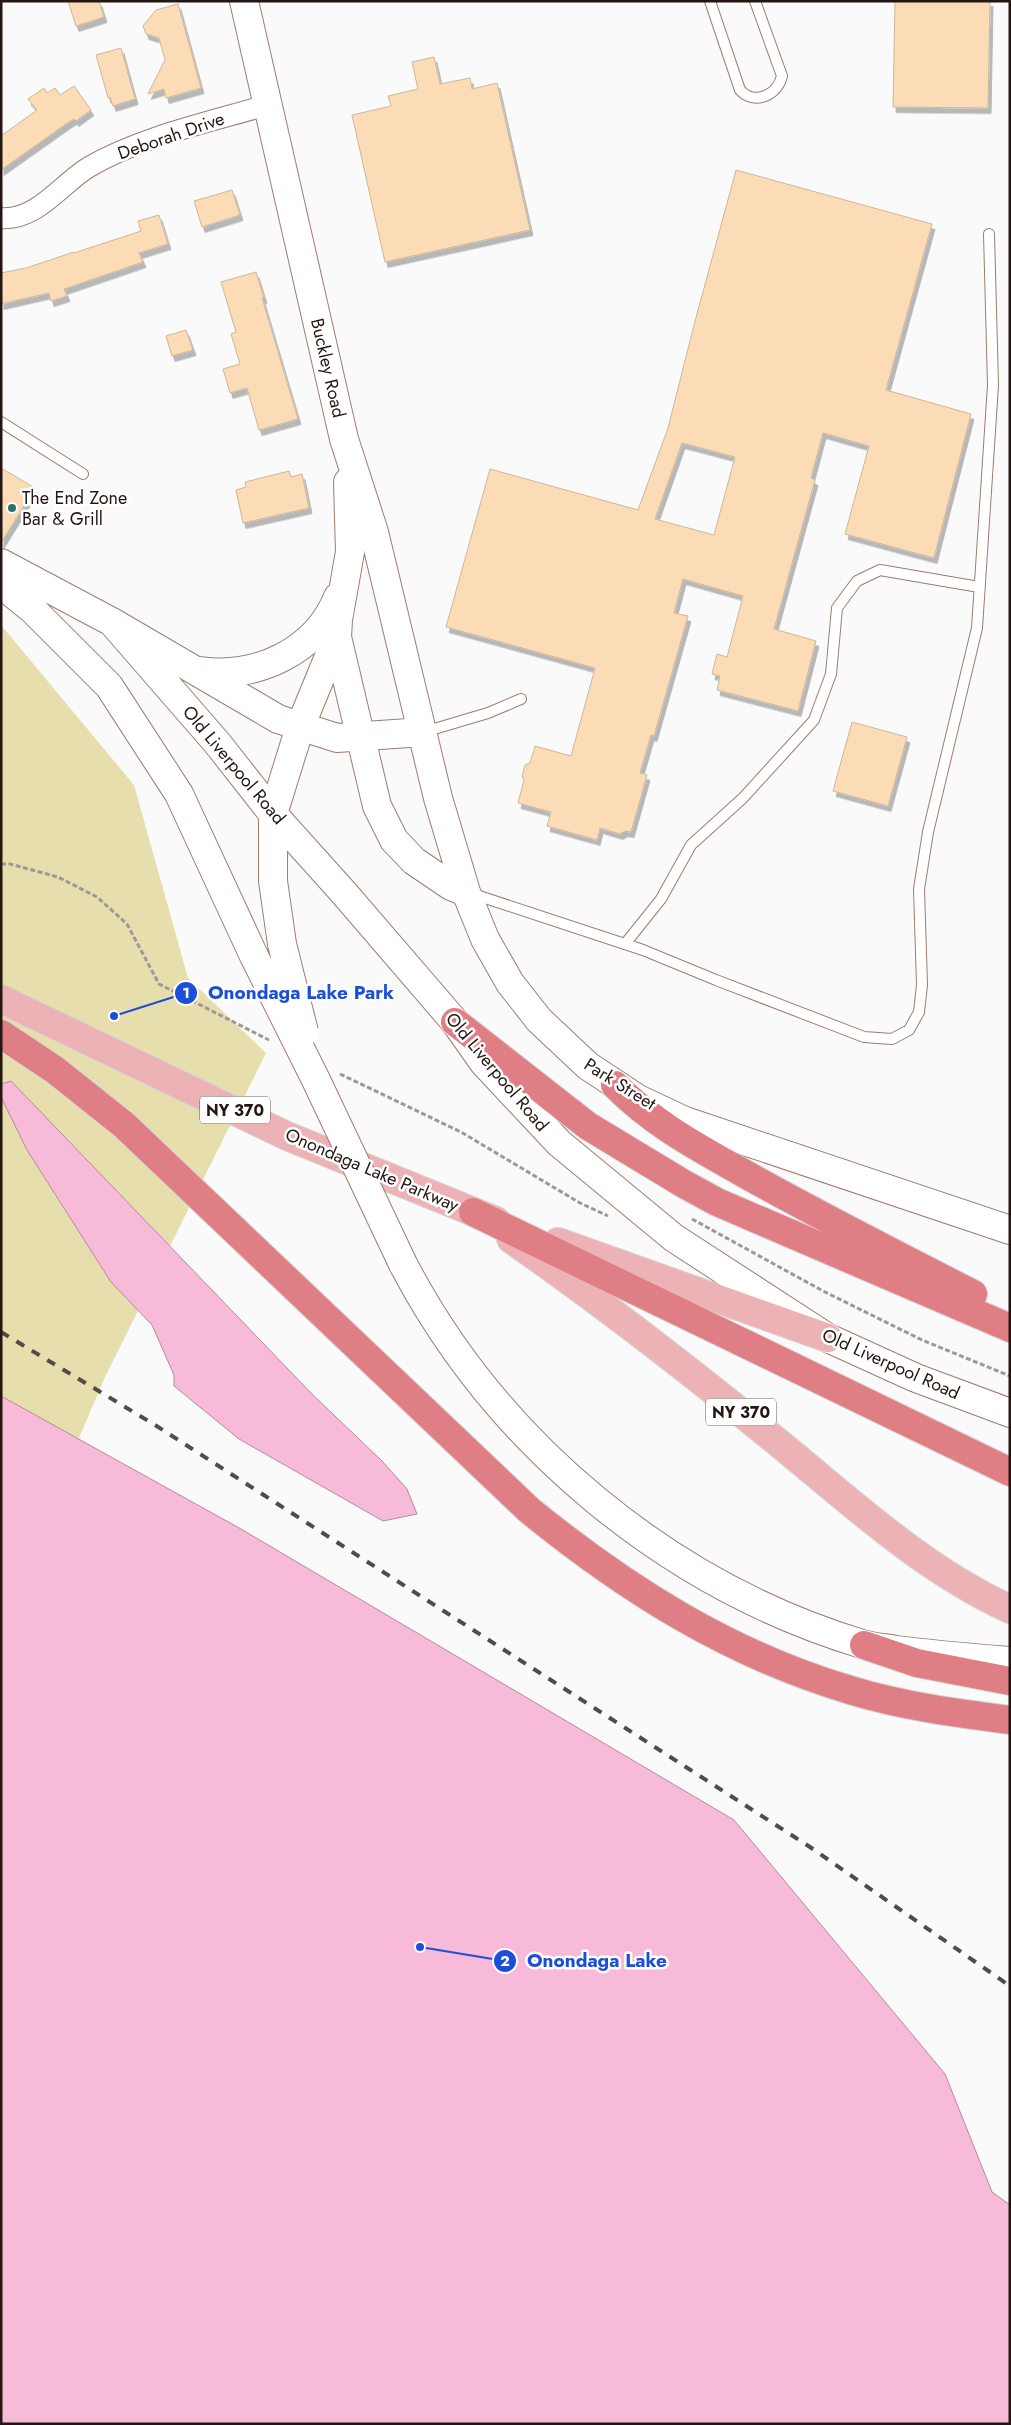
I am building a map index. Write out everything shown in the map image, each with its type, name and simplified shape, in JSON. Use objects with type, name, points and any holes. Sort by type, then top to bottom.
[{"type":"highway","points":[[455,1022],[588,1126],[684,1184],[717,1202],[1010,1328]]},
{"type":"highway","points":[[1,1034],[55,1070],[124,1125],[529,1510],[578,1550],[645,1597],[756,1656],[850,1690],[928,1709],[1010,1720]]},
{"type":"highway","points":[[615,1085],[638,1108],[668,1130],[778,1193],[1010,1313]]},
{"type":"highway","points":[[472,1212],[1010,1472]]},
{"type":"highway","points":[[864,1645],[917,1664],[1010,1681]]},
{"type":"main road","name":"Buckley Road","points":[[244,1],[344,438],[374,532],[423,732]]},
{"type":"main road","points":[[344,438],[349,499],[350,552],[337,637],[300,727],[273,814],[273,881],[282,944],[325,1076],[403,1264],[440,1328],[473,1373],[522,1432],[565,1476],[602,1507],[712,1581],[793,1620],[864,1645],[927,1654],[1010,1661]]},
{"type":"main road","name":"Old Liverpool Road","points":[[1,563],[112,622],[278,719],[337,738],[423,732]]},
{"type":"main road","points":[[194,670],[217,674],[236,673],[270,665],[298,648],[325,621],[334,608],[345,580]]},
{"type":"main road","points":[[1,584],[32,609],[109,686],[178,794],[254,956],[325,1076]]},
{"type":"main road","name":"Old Liverpool Road","points":[[112,622],[218,744],[273,814],[455,1022],[484,1063],[540,1125],[559,1143],[674,1238],[828,1338],[916,1378],[1010,1413]]},
{"type":"main road","points":[[337,637],[378,806],[394,840],[414,862],[451,886],[466,892]]},
{"type":"main road","name":"Park Street","points":[[423,732],[438,798],[466,892],[485,939],[510,983],[539,1020],[588,1066],[615,1085],[685,1121],[1010,1230]]},
{"type":"main road","name":"Onondaga Lake Parkway","points":[[1,999],[287,1136],[472,1212]]},
{"type":"main road","name":"NY 370","points":[[472,1212],[828,1338]]},
{"type":"main road","name":"NY 370","points":[[472,1212],[575,1284],[707,1384],[897,1539],[975,1593],[1010,1609]]},
{"type":"street","name":"Deborah Drive","points":[[1,218],[23,214],[38,207],[88,167],[130,147],[267,105]]},
{"type":"lane","points":[[710,1],[740,90],[744,95],[766,97],[773,93],[780,85],[782,76],[755,1]]},
{"type":"lane","points":[[466,892],[625,944],[864,1037],[889,1040],[909,1030],[919,1012],[922,985],[920,889],[928,832],[977,628],[992,385],[989,234]]},
{"type":"lane","points":[[1,422],[83,474]]},
{"type":"lane","points":[[625,944],[661,899],[691,844],[743,798],[814,720],[831,674],[837,608],[857,581],[880,570],[979,587]]},
{"type":"lane","points":[[423,732],[488,714],[521,699]]},
{"type":"path","points":[[1,864],[10,864],[58,877],[97,897],[127,924],[159,984],[273,1042]]},
{"type":"path","points":[[325,1076],[461,1132],[580,1203],[608,1216],[618,1218],[641,1212]]},
{"type":"path","points":[[685,1215],[823,1291],[922,1340],[1010,1376]]},
{"type":"shaded area","points":[[1,625],[134,785],[188,978],[266,1053],[106,1375],[78,1440],[1,1396]]},
{"type":"shaded area","points":[[11,1081],[312,1394],[382,1461],[407,1489],[417,1514],[383,1521],[239,1439],[174,1386],[174,1375],[152,1325],[111,1282],[27,1150],[1,1097],[1,1084]]},
{"type":"shaded area","points":[[1,1396],[241,1529],[734,1820],[945,2074],[992,2192],[1010,2205],[1010,2424],[1,2424]]},
{"type":"building","points":[[68,1],[99,1],[104,17],[76,26]]},
{"type":"building","points":[[895,1],[990,1],[988,108],[893,107]]},
{"type":"building","points":[[178,4],[201,88],[166,98],[164,89],[148,94],[165,60],[159,38],[146,34],[143,26],[156,10]]},
{"type":"building","points":[[121,48],[135,99],[113,106],[110,97],[108,98],[96,55]]},
{"type":"building","points":[[434,57],[440,84],[470,78],[472,89],[497,83],[530,230],[385,262],[352,115],[391,106],[388,96],[418,89],[412,62]]},
{"type":"building","points":[[74,86],[91,110],[76,121],[74,119],[66,124],[1,170],[1,136],[37,110],[28,99],[44,88],[47,93],[55,88],[60,95]]},
{"type":"building","points":[[736,170],[932,224],[886,390],[971,414],[934,558],[845,534],[869,446],[823,433],[811,478],[815,480],[774,629],[816,641],[798,711],[717,690],[720,676],[712,674],[717,654],[727,657],[743,596],[683,579],[674,613],[688,616],[654,736],[651,735],[640,773],[647,775],[631,832],[625,831],[620,834],[600,828],[597,840],[547,826],[551,812],[518,803],[524,780],[522,776],[525,765],[530,763],[535,746],[571,756],[595,668],[446,627],[490,469],[638,510],[668,428]],"holes":[[[682,443],[735,457],[714,535],[655,519]]]},
{"type":"building","points":[[232,190],[240,215],[202,227],[194,201]]},
{"type":"building","points":[[159,215],[168,244],[139,253],[143,262],[64,289],[67,296],[51,301],[49,293],[1,304],[1,273],[26,268],[141,231],[138,221]]},
{"type":"building","points":[[256,272],[298,419],[259,430],[247,388],[230,393],[223,369],[240,364],[231,334],[236,332],[221,282]]},
{"type":"building","points":[[186,330],[193,350],[172,356],[166,336]]},
{"type":"building","name":"The End Zone Bar & Grill","points":[[1,468],[35,488],[1,543]]},
{"type":"building","points":[[289,471],[291,477],[302,474],[309,508],[243,523],[236,490],[246,487],[245,482]]},
{"type":"building","points":[[852,722],[907,737],[888,806],[833,791]]},
{"type":"railway","points":[[1,1332],[155,1425],[810,1847],[1010,1986]]},
{"type":"place","name":"The End Zone Bar & Grill","points":[[12,508]]},
{"type":"place","name":"Onondaga Lake Park","points":[[114,1016]]},
{"type":"place","name":"Onondaga Lake","points":[[420,1947]]}]
